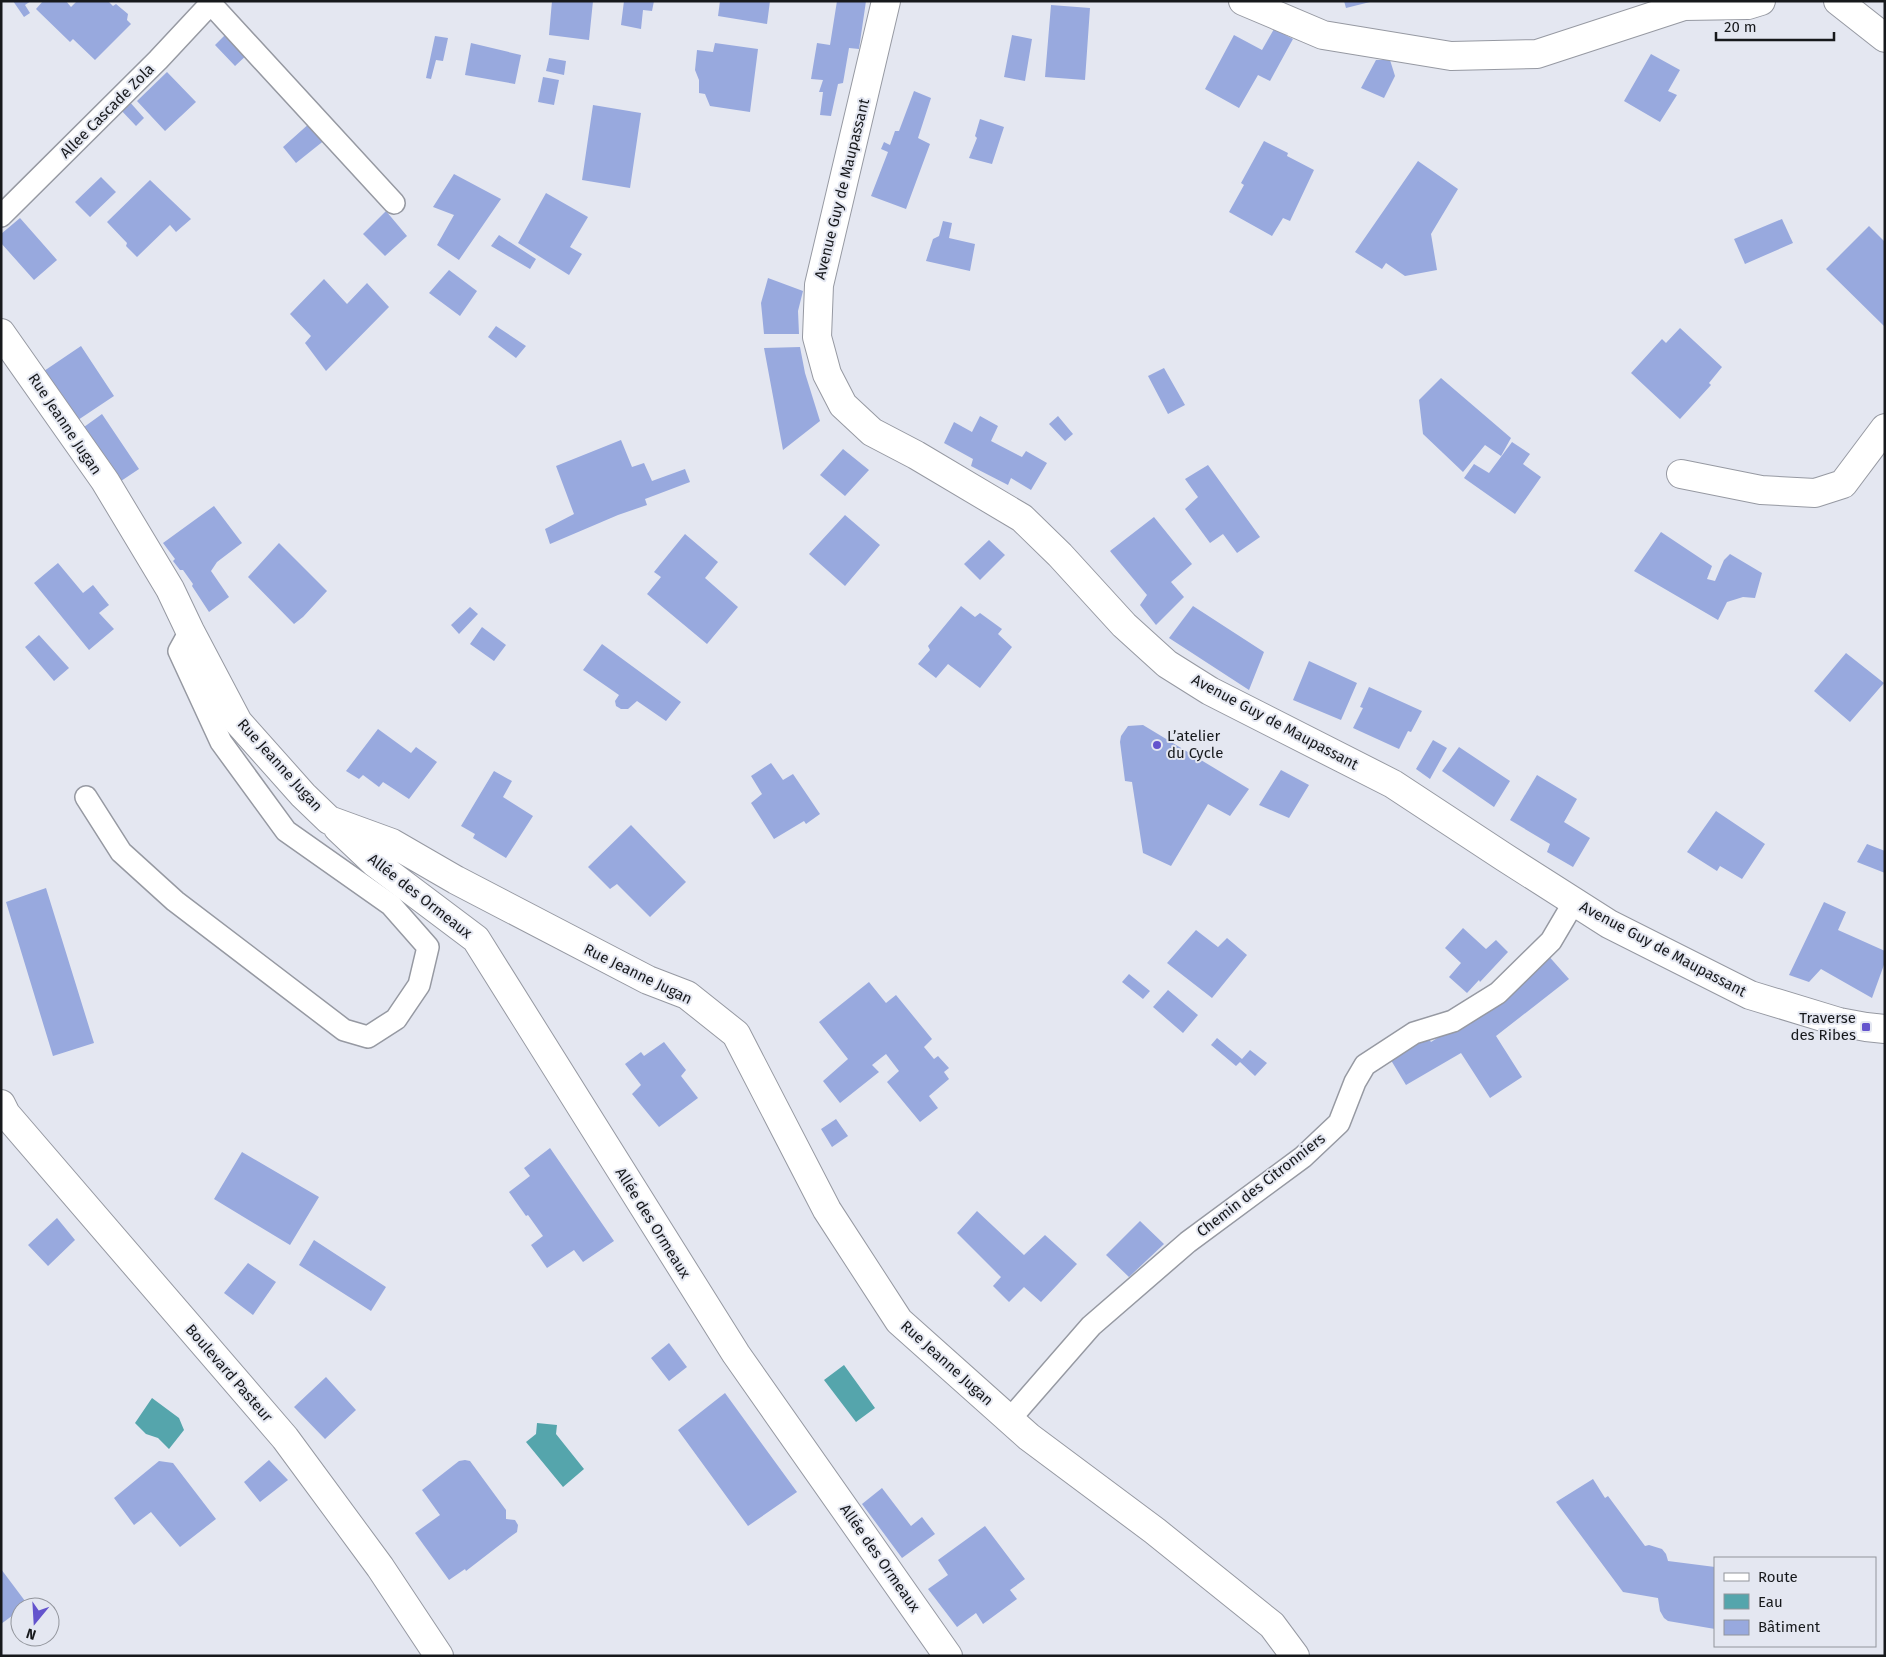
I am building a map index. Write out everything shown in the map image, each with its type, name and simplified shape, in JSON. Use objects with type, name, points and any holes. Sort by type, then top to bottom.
[{"type":"street","name":"Avenue Guy de Maupassant","points":[[886,1],[853,149],[832,226],[819,285],[817,337],[827,374],[843,405],[872,432],[916,455],[1022,518],[1060,555],[1124,625],[1167,664],[1210,692],[1393,784],[1609,924],[1750,996],[1839,1022],[1885,1028]]},
{"type":"street","points":[[1242,1],[1323,36],[1451,56],[1538,54],[1684,6],[1748,5],[1761,1]]},
{"type":"street","points":[[1838,1],[1885,38]]},
{"type":"street","name":"Rue Jeanne Jugan","points":[[1,333],[104,481],[170,589],[190,632],[238,722],[303,795],[329,820],[392,843],[456,880],[648,980],[688,995],[736,1034],[827,1210],[899,1321],[1028,1437],[1155,1531],[1272,1625],[1295,1656]]},
{"type":"street","points":[[1681,474],[1761,490],[1815,493],[1843,484],[1885,428]]},
{"type":"street","name":"Allée des Ormeaux","points":[[329,820],[375,863],[476,939],[736,1354],[948,1656]]},
{"type":"street","name":"Boulevard Pasteur","points":[[1,1104],[6,1114],[62,1180],[285,1438],[380,1567],[438,1656]]},
{"type":"lane","name":"Allee Cascade Zola","points":[[1,216],[158,60],[212,2],[394,204]]},
{"type":"lane","points":[[86,797],[121,852],[175,901],[344,1030],[368,1037],[396,1019],[419,985],[428,948],[391,905],[286,831],[221,742],[179,651],[190,632]]},
{"type":"lane","name":"Chemin des Citronniers","points":[[1009,1420],[1091,1326],[1188,1242],[1303,1156],[1339,1123],[1355,1082],[1365,1065],[1414,1033],[1452,1021],[1498,993],[1551,941],[1574,902]]},
{"type":"water","points":[[844,1365],[875,1408],[856,1422],[824,1380]]},
{"type":"water","points":[[152,1398],[179,1418],[184,1430],[169,1449],[158,1438],[146,1434],[135,1423]]},
{"type":"water","points":[[537,1423],[557,1425],[556,1434],[584,1469],[563,1487],[526,1442],[536,1434]]},
{"type":"building","points":[[13,1],[31,1],[25,5],[30,13],[24,17]]},
{"type":"building","points":[[43,1],[66,1],[71,7],[77,1],[108,1],[113,6],[116,4],[128,14],[127,20],[131,24],[95,60],[73,39],[70,42],[36,9]]},
{"type":"building","points":[[552,1],[593,1],[589,40],[549,35]]},
{"type":"building","points":[[624,1],[654,1],[652,11],[643,10],[641,29],[621,25]]},
{"type":"building","points":[[720,1],[770,1],[767,24],[718,16]]},
{"type":"building","points":[[837,1],[866,1],[859,49],[849,48],[843,83],[838,84],[831,116],[820,115],[823,92],[819,92],[823,80],[811,79],[817,43],[830,45]]},
{"type":"building","points":[[1344,1],[1370,1],[1370,2],[1346,8]]},
{"type":"building","points":[[1051,5],[1090,8],[1085,80],[1045,77]]},
{"type":"building","points":[[1274,29],[1293,39],[1270,81],[1258,75],[1239,108],[1205,89],[1234,35],[1262,50]]},
{"type":"building","points":[[229,31],[249,53],[235,66],[215,45]]},
{"type":"building","points":[[1012,35],[1032,39],[1025,81],[1004,77]]},
{"type":"building","points":[[435,36],[448,38],[443,61],[436,60],[431,79],[426,78]]},
{"type":"building","points":[[471,43],[521,55],[515,84],[465,75]]},
{"type":"building","points":[[715,43],[758,49],[750,112],[710,106],[705,94],[699,93],[699,80],[695,70],[697,50],[713,52]]},
{"type":"building","points":[[1651,54],[1680,70],[1668,91],[1677,95],[1660,122],[1624,101]]},
{"type":"building","points":[[549,58],[566,61],[564,75],[546,71]]},
{"type":"building","points":[[1376,60],[1390,60],[1395,76],[1384,98],[1361,88]]},
{"type":"building","points":[[167,72],[196,102],[165,131],[137,101]]},
{"type":"building","points":[[543,77],[559,80],[554,105],[538,102]]},
{"type":"building","points":[[914,91],[931,98],[918,138],[930,144],[906,209],[871,196],[888,152],[881,149],[884,142],[890,145],[895,131],[899,131]]},
{"type":"building","points":[[128,100],[144,118],[136,126],[119,108]]},
{"type":"building","points":[[593,105],[641,113],[630,188],[582,180]]},
{"type":"building","points":[[980,119],[1004,127],[992,164],[969,158],[977,138],[975,136]]},
{"type":"building","points":[[311,122],[326,139],[296,163],[283,147]]},
{"type":"building","points":[[1264,141],[1288,153],[1287,156],[1314,170],[1290,221],[1283,218],[1272,236],[1229,212],[1244,185],[1241,183]]},
{"type":"building","points":[[1418,161],[1458,189],[1431,234],[1437,270],[1405,276],[1386,263],[1382,269],[1355,252]]},
{"type":"building","points":[[454,174],[501,199],[459,260],[437,245],[454,215],[433,207]]},
{"type":"building","points":[[101,177],[116,192],[90,217],[75,202]]},
{"type":"building","points":[[150,180],[191,219],[176,232],[170,225],[137,257],[126,246],[127,243],[107,222]]},
{"type":"building","points":[[546,193],[588,217],[570,247],[582,254],[569,275],[518,243]]},
{"type":"building","points":[[386,211],[407,236],[385,256],[363,234]]},
{"type":"building","points":[[20,218],[57,260],[34,280],[1,243],[1,234]]},
{"type":"building","points":[[1782,219],[1793,243],[1745,264],[1734,239]]},
{"type":"building","points":[[943,221],[952,223],[949,238],[975,244],[970,271],[926,261],[933,239],[939,236]]},
{"type":"building","points":[[1869,226],[1885,242],[1885,327],[1826,269]]},
{"type":"building","points":[[499,235],[536,259],[530,269],[491,246]]},
{"type":"building","points":[[449,270],[477,291],[460,316],[429,293]]},
{"type":"building","points":[[768,278],[803,291],[798,311],[799,334],[764,334],[761,303]]},
{"type":"building","points":[[324,279],[347,304],[367,283],[389,307],[326,371],[305,343],[311,336],[290,314]]},
{"type":"building","points":[[496,326],[526,346],[516,358],[488,337]]},
{"type":"building","points":[[1680,328],[1722,367],[1709,383],[1711,385],[1680,419],[1631,373],[1662,339],[1666,343]]},
{"type":"building","points":[[81,346],[114,396],[78,420],[44,371]]},
{"type":"building","points":[[800,347],[805,373],[820,421],[783,450],[764,348]]},
{"type":"building","points":[[1164,368],[1185,405],[1168,414],[1148,376]]},
{"type":"building","points":[[1441,378],[1511,438],[1501,456],[1485,445],[1463,472],[1423,434],[1419,400]]},
{"type":"building","points":[[102,414],[139,469],[121,481],[84,427]]},
{"type":"building","points":[[980,416],[998,426],[991,441],[1022,457],[1026,451],[1047,463],[1031,490],[1011,478],[1008,485],[971,466],[973,459],[944,443],[954,422],[972,432]]},
{"type":"building","points":[[1058,416],[1073,434],[1065,441],[1049,424]]},
{"type":"building","points":[[621,440],[632,467],[644,463],[652,481],[685,469],[690,482],[645,499],[647,505],[618,515],[550,544],[545,529],[574,514],[556,466]]},
{"type":"building","points":[[1512,442],[1530,454],[1523,464],[1541,477],[1515,514],[1464,478],[1474,464],[1489,473]]},
{"type":"building","points":[[843,449],[869,470],[845,496],[820,475]]},
{"type":"building","points":[[1208,465],[1260,537],[1237,553],[1223,534],[1210,543],[1185,509],[1198,497],[1185,479]]},
{"type":"building","points":[[214,506],[242,543],[217,562],[211,571],[229,597],[209,612],[192,586],[193,584],[183,570],[180,570],[173,561],[175,559],[163,543]]},
{"type":"building","points":[[845,515],[880,545],[845,586],[809,554]]},
{"type":"building","points":[[1154,517],[1192,564],[1171,582],[1184,597],[1156,625],[1140,605],[1147,595],[1110,551]]},
{"type":"building","points":[[1661,532],[1712,566],[1707,579],[1715,581],[1724,560],[1730,554],[1762,573],[1755,598],[1743,597],[1727,602],[1718,620],[1634,571]]},
{"type":"building","points":[[685,534],[718,562],[705,578],[738,607],[707,644],[647,594],[661,577],[654,572]]},
{"type":"building","points":[[989,540],[1005,555],[980,580],[964,564]]},
{"type":"building","points":[[279,543],[327,591],[294,624],[248,577]]},
{"type":"building","points":[[58,563],[83,593],[93,585],[109,605],[99,613],[114,629],[89,650],[34,583]]},
{"type":"building","points":[[961,606],[975,617],[980,613],[1002,629],[998,634],[1012,647],[980,688],[948,664],[936,678],[918,664],[930,650],[928,646]]},
{"type":"building","points":[[1193,606],[1264,652],[1249,690],[1169,638]]},
{"type":"building","points":[[470,607],[478,614],[459,634],[451,625]]},
{"type":"building","points":[[482,627],[506,645],[494,661],[470,644]]},
{"type":"building","points":[[39,635],[69,668],[54,681],[25,647]]},
{"type":"building","points":[[602,644],[681,702],[666,721],[637,701],[628,709],[621,709],[616,706],[615,701],[619,695],[583,670]]},
{"type":"building","points":[[1846,653],[1884,683],[1850,722],[1814,691]]},
{"type":"building","points":[[1309,661],[1357,683],[1341,720],[1293,700]]},
{"type":"building","points":[[1369,687],[1422,711],[1411,732],[1408,731],[1399,749],[1353,728],[1363,708],[1360,707]]},
{"type":"building","points":[[1143,725],[1249,789],[1230,816],[1208,804],[1171,866],[1143,853],[1132,782],[1125,781],[1120,742],[1121,736],[1128,726]]},
{"type":"building","points":[[378,729],[411,753],[416,747],[437,762],[409,799],[383,782],[379,787],[363,775],[359,779],[346,771]]},
{"type":"building","points":[[1433,740],[1447,748],[1430,779],[1416,769]]},
{"type":"building","points":[[1459,747],[1510,781],[1494,807],[1442,771]]},
{"type":"building","points":[[771,763],[783,780],[793,774],[820,814],[806,824],[804,821],[774,839],[751,803],[762,794],[751,776]]},
{"type":"building","points":[[1281,770],[1309,785],[1289,818],[1259,805]]},
{"type":"building","points":[[494,771],[512,781],[503,797],[533,816],[506,858],[473,838],[475,834],[461,826]]},
{"type":"building","points":[[1537,775],[1577,799],[1564,822],[1590,838],[1573,867],[1547,852],[1550,844],[1510,820]]},
{"type":"building","points":[[1716,811],[1765,844],[1742,879],[1720,866],[1717,871],[1687,852]]},
{"type":"building","points":[[631,825],[686,882],[650,917],[617,884],[610,889],[588,867]]},
{"type":"building","points":[[1867,844],[1885,851],[1885,873],[1857,862]]},
{"type":"building","points":[[46,888],[94,1043],[53,1056],[6,902]]},
{"type":"building","points":[[1824,902],[1846,912],[1838,930],[1885,951],[1885,962],[1872,998],[1821,969],[1809,982],[1789,975]]},
{"type":"building","points":[[1463,928],[1486,949],[1496,940],[1508,952],[1467,993],[1449,977],[1461,963],[1445,948]]},
{"type":"building","points":[[1196,930],[1218,947],[1227,938],[1247,955],[1212,998],[1167,963]]},
{"type":"building","points":[[1546,953],[1569,979],[1496,1036],[1522,1077],[1490,1098],[1461,1053],[1406,1085],[1386,1052],[1424,1032],[1431,1042],[1511,992]]},
{"type":"building","points":[[1129,974],[1150,991],[1143,999],[1122,982]]},
{"type":"building","points":[[869,982],[886,1003],[896,995],[932,1039],[924,1047],[934,1059],[938,1056],[949,1068],[944,1072],[949,1079],[929,1096],[938,1108],[920,1122],[887,1082],[899,1071],[886,1054],[872,1065],[879,1072],[840,1103],[823,1081],[848,1059],[819,1022]]},
{"type":"building","points":[[1168,990],[1198,1015],[1183,1033],[1153,1007]]},
{"type":"building","points":[[1217,1038],[1242,1059],[1250,1050],[1267,1063],[1255,1076],[1240,1062],[1236,1066],[1211,1045]]},
{"type":"building","points":[[664,1042],[686,1070],[681,1076],[698,1098],[659,1127],[632,1094],[641,1085],[625,1064],[641,1052],[644,1056]]},
{"type":"building","points":[[836,1119],[848,1136],[832,1147],[821,1129]]},
{"type":"building","points":[[550,1148],[614,1241],[583,1262],[574,1250],[547,1268],[531,1245],[543,1236],[509,1192],[530,1176],[524,1168]]},
{"type":"building","points":[[242,1152],[319,1197],[290,1245],[214,1199]]},
{"type":"building","points":[[977,1211],[1024,1255],[1045,1235],[1077,1264],[1041,1302],[1024,1287],[1009,1302],[993,1286],[1001,1277],[957,1233]]},
{"type":"building","points":[[57,1218],[75,1240],[48,1266],[28,1245]]},
{"type":"building","points":[[1140,1221],[1164,1244],[1129,1277],[1106,1255]]},
{"type":"building","points":[[314,1240],[386,1287],[371,1311],[299,1265]]},
{"type":"building","points":[[248,1263],[276,1282],[253,1315],[224,1293]]},
{"type":"building","points":[[669,1343],[687,1367],[669,1381],[651,1358]]},
{"type":"building","points":[[326,1377],[356,1410],[325,1439],[294,1407]]},
{"type":"building","points":[[725,1393],[797,1492],[748,1526],[678,1430]]},
{"type":"building","points":[[269,1460],[288,1480],[260,1502],[244,1482]]},
{"type":"building","points":[[159,1461],[173,1463],[216,1519],[180,1547],[151,1512],[134,1525],[114,1498]]},
{"type":"building","points":[[459,1461],[470,1461],[506,1510],[506,1519],[515,1520],[518,1525],[517,1532],[466,1571],[465,1569],[449,1580],[415,1533],[440,1515],[422,1490]]},
{"type":"building","points":[[1593,1479],[1605,1498],[1608,1496],[1645,1546],[1649,1545],[1662,1549],[1668,1561],[1714,1567],[1714,1629],[1668,1621],[1660,1611],[1658,1598],[1623,1592],[1556,1502]]},
{"type":"building","points":[[882,1488],[911,1526],[922,1517],[935,1534],[902,1558],[862,1504]]},
{"type":"building","points":[[985,1526],[1025,1579],[1010,1590],[1017,1599],[983,1624],[976,1613],[957,1627],[928,1589],[948,1575],[938,1560]]},
{"type":"building","points":[[1,1569],[22,1597],[10,1597],[10,1617],[1,1624]]},
{"type":"place","name":"L’atelier du Cycle","points":[[1157,745]]},
{"type":"place","name":"Traverse des Ribes","points":[[1866,1027]]}]
